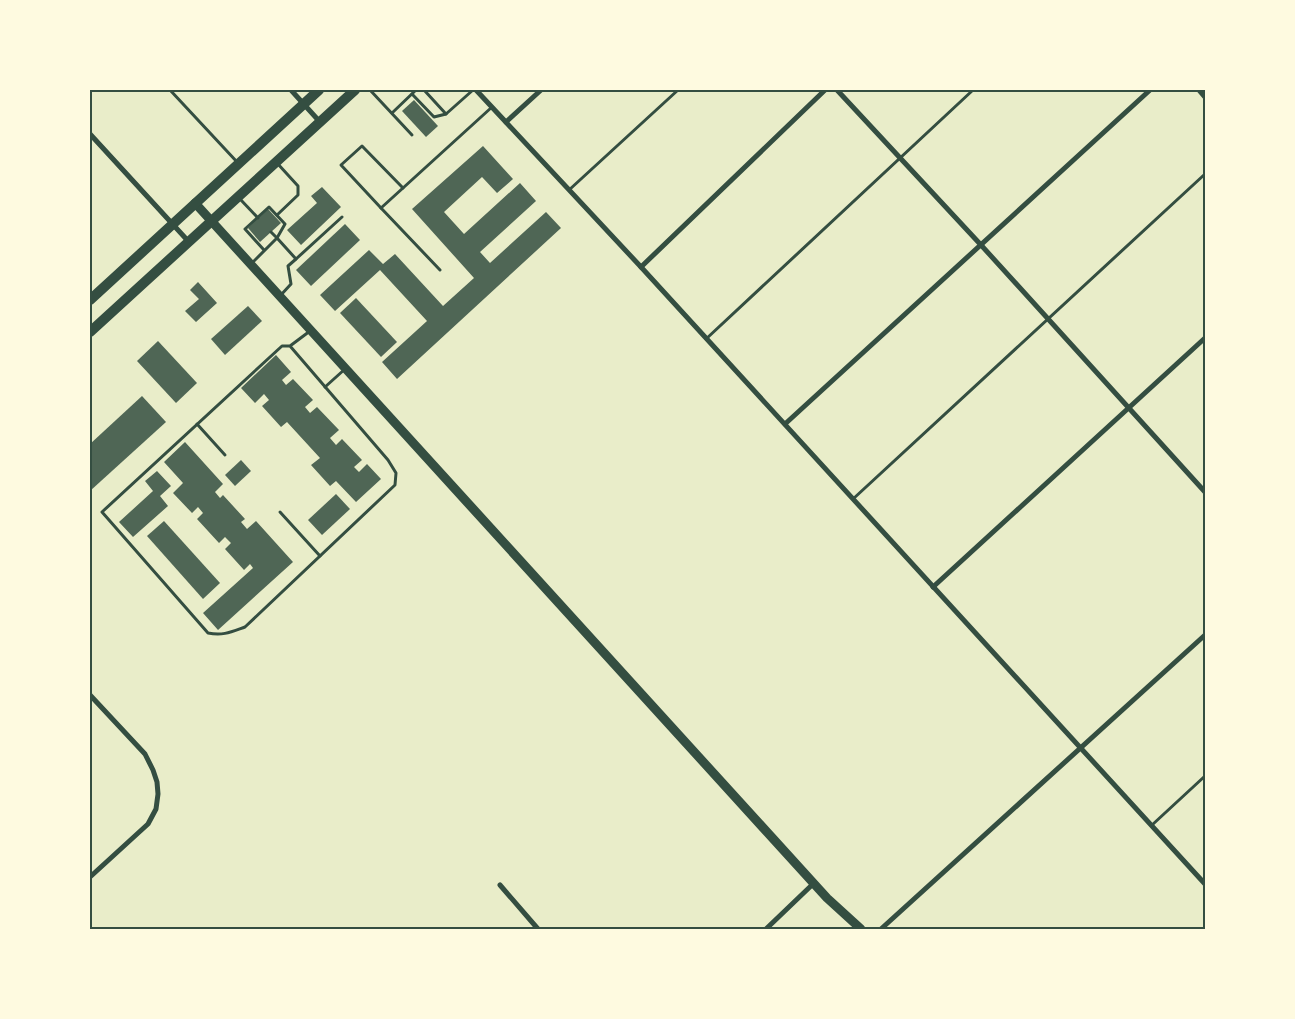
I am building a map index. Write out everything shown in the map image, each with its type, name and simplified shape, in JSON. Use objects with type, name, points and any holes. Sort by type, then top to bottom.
[{"type":"main road","points":[[90,300],[319,90]]},
{"type":"main road","points":[[90,332],[355,90]]},
{"type":"main road","points":[[195,204],[814,883],[861,929]]},
{"type":"street","points":[[291,90],[320,122]]},
{"type":"street","points":[[474,90],[641,267],[1205,884]]},
{"type":"street","points":[[506,122],[541,90]]},
{"type":"street","points":[[641,267],[825,90]]},
{"type":"street","points":[[837,90],[981,245],[1205,492]]},
{"type":"street","points":[[785,424],[1150,90]]},
{"type":"street","points":[[1199,90],[1205,97]]},
{"type":"street","points":[[90,134],[189,242]]},
{"type":"street","points":[[932,587],[1205,338]]},
{"type":"street","points":[[881,929],[1205,635]]},
{"type":"street","points":[[90,695],[145,754],[154,770],[158,794],[156,809],[148,824],[90,877]]},
{"type":"street","points":[[766,929],[814,883]]},
{"type":"street","points":[[500,885],[538,929]]},
{"type":"lane","points":[[170,90],[239,163]]},
{"type":"lane","points":[[370,90],[412,134]]},
{"type":"lane","points":[[392,113],[416,90]]},
{"type":"lane","points":[[424,90],[446,114]]},
{"type":"lane","points":[[412,94],[434,117],[446,114],[474,90]]},
{"type":"lane","points":[[569,190],[678,90]]},
{"type":"lane","points":[[706,339],[973,90]]},
{"type":"lane","points":[[381,208],[492,107]]},
{"type":"lane","points":[[403,188],[362,146],[341,165],[440,270]]},
{"type":"lane","points":[[276,162],[298,186],[298,195],[277,215]]},
{"type":"lane","points":[[853,499],[1205,174]]},
{"type":"lane","points":[[238,198],[258,218]]},
{"type":"lane","points":[[251,265],[277,238],[285,224],[269,207],[245,230],[264,250]]},
{"type":"lane","points":[[279,296],[291,284],[288,266],[342,217]]},
{"type":"lane","points":[[271,232],[296,259]]},
{"type":"lane","points":[[290,346],[388,460],[396,474],[395,485],[245,627],[226,634],[208,633],[102,512],[282,346],[290,346],[311,330]]},
{"type":"lane","points":[[325,387],[345,368]]},
{"type":"lane","points":[[197,424],[226,455]]},
{"type":"lane","points":[[280,512],[320,556]]},
{"type":"lane","points":[[1151,825],[1205,776]]},
{"type":"building","points":[[414,100],[438,126],[426,137],[402,111]]},
{"type":"building","points":[[483,146],[513,179],[497,193],[482,177],[444,212],[464,234],[520,183],[536,201],[480,252],[490,263],[546,212],[561,228],[397,379],[382,362],[427,321],[380,270],[335,311],[320,295],[369,250],[383,264],[395,254],[443,306],[474,278],[412,209]]},
{"type":"building","points":[[322,187],[341,207],[301,245],[287,230],[317,203],[311,196]]},
{"type":"building","points":[[268,209],[281,223],[260,242],[248,228]]},
{"type":"building","points":[[345,224],[360,240],[311,286],[296,270]]},
{"type":"building","points":[[198,282],[217,303],[196,322],[185,311],[199,299],[190,290]]},
{"type":"building","points":[[356,298],[397,342],[381,357],[340,313]]},
{"type":"building","points":[[248,306],[262,321],[225,355],[211,339]]},
{"type":"building","points":[[158,341],[197,383],[176,403],[137,361]]},
{"type":"building","points":[[276,355],[291,372],[282,380],[286,385],[293,379],[313,400],[305,407],[310,413],[317,407],[339,430],[330,438],[336,445],[342,439],[362,460],[354,467],[359,472],[367,464],[381,479],[356,502],[336,481],[330,486],[311,465],[320,458],[287,422],[281,427],[262,406],[269,400],[264,394],[255,403],[241,388]]},
{"type":"building","points":[[142,396],[166,422],[90,491],[90,444]]},
{"type":"building","points":[[185,442],[223,484],[215,492],[220,498],[223,495],[245,519],[241,522],[247,529],[256,521],[293,562],[218,630],[203,613],[253,568],[250,564],[244,570],[225,549],[231,543],[225,537],[219,543],[197,519],[203,513],[198,507],[192,513],[173,493],[183,483],[164,462]]},
{"type":"building","points":[[241,460],[251,471],[235,486],[225,475]]},
{"type":"building","points":[[157,471],[171,486],[160,496],[168,506],[133,537],[119,522],[153,491],[145,481]]},
{"type":"building","points":[[336,494],[350,509],[322,535],[308,520]]},
{"type":"building","points":[[164,521],[220,583],[203,599],[147,536]]}]
